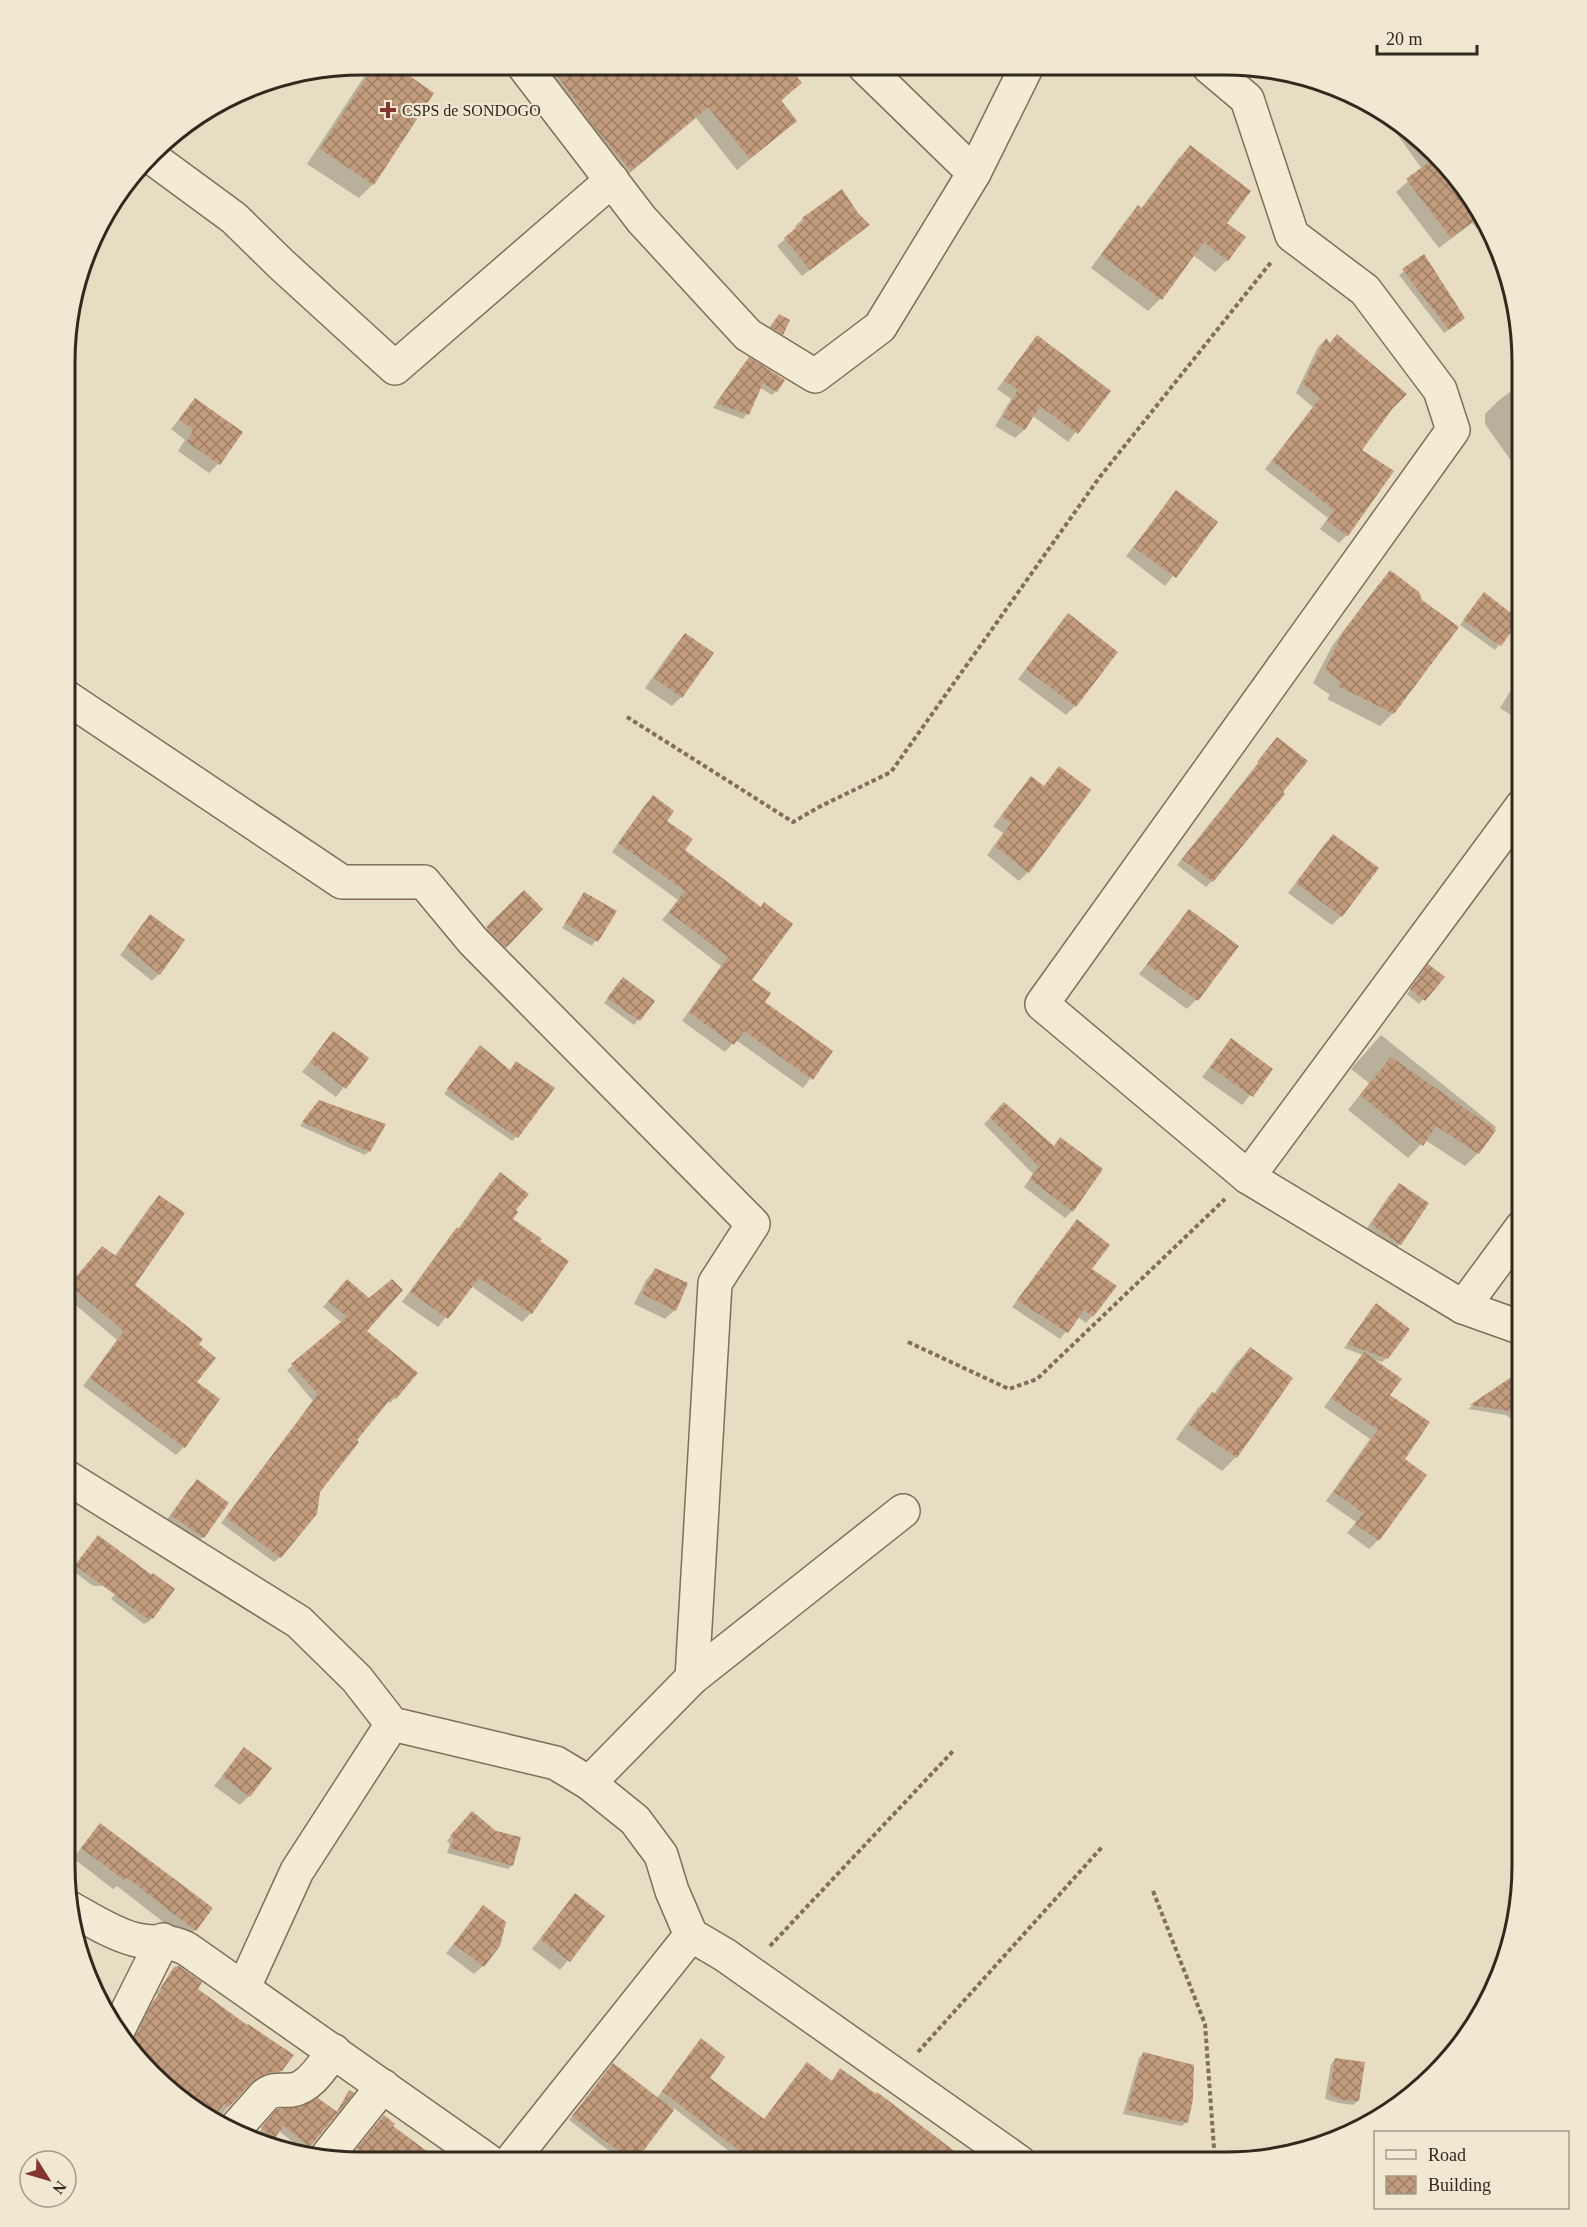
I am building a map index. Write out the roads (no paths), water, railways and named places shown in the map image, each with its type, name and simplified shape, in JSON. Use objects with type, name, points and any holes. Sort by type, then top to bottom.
[{"type":"street","points":[[531,75],[642,220],[748,335],[814,376],[880,327],[974,172],[1022,75]]},
{"type":"street","points":[[873,75],[974,172]]},
{"type":"street","points":[[1218,75],[1247,99],[1292,235],[1365,290],[1440,390],[1453,430],[1042,1004],[1248,1177],[1463,1307],[1512,1324]]},
{"type":"street","points":[[157,161],[234,218],[395,368],[612,180]]},
{"type":"street","points":[[75,703],[342,882],[424,882],[473,941],[753,1224],[715,1283],[692,1678]]},
{"type":"street","points":[[1248,1177],[1512,820]]},
{"type":"street","points":[[1463,1307],[1512,1241]]},
{"type":"street","points":[[75,1482],[299,1622],[357,1679],[392,1724],[556,1762],[589,1784],[635,1820],[661,1855],[672,1891],[691,1935],[898,2075],[1005,2152]]},
{"type":"street","points":[[589,1784],[692,1678],[903,1510]]},
{"type":"street","points":[[244,1988],[297,1871],[392,1724]]},
{"type":"street","points":[[79,1913],[125,1937],[137,1940],[163,1940],[177,1943],[188,1949],[476,2152]]},
{"type":"street","points":[[517,2152],[691,1935]]},
{"type":"street","points":[[122,2022],[163,1940]]},
{"type":"street","points":[[239,2124],[271,2091],[294,2090],[305,2084],[334,2051]]},
{"type":"street","points":[[332,2150],[383,2086]]},
{"type":"place","name":"CSPS de SONDOGO","points":[[388,110]]}]
